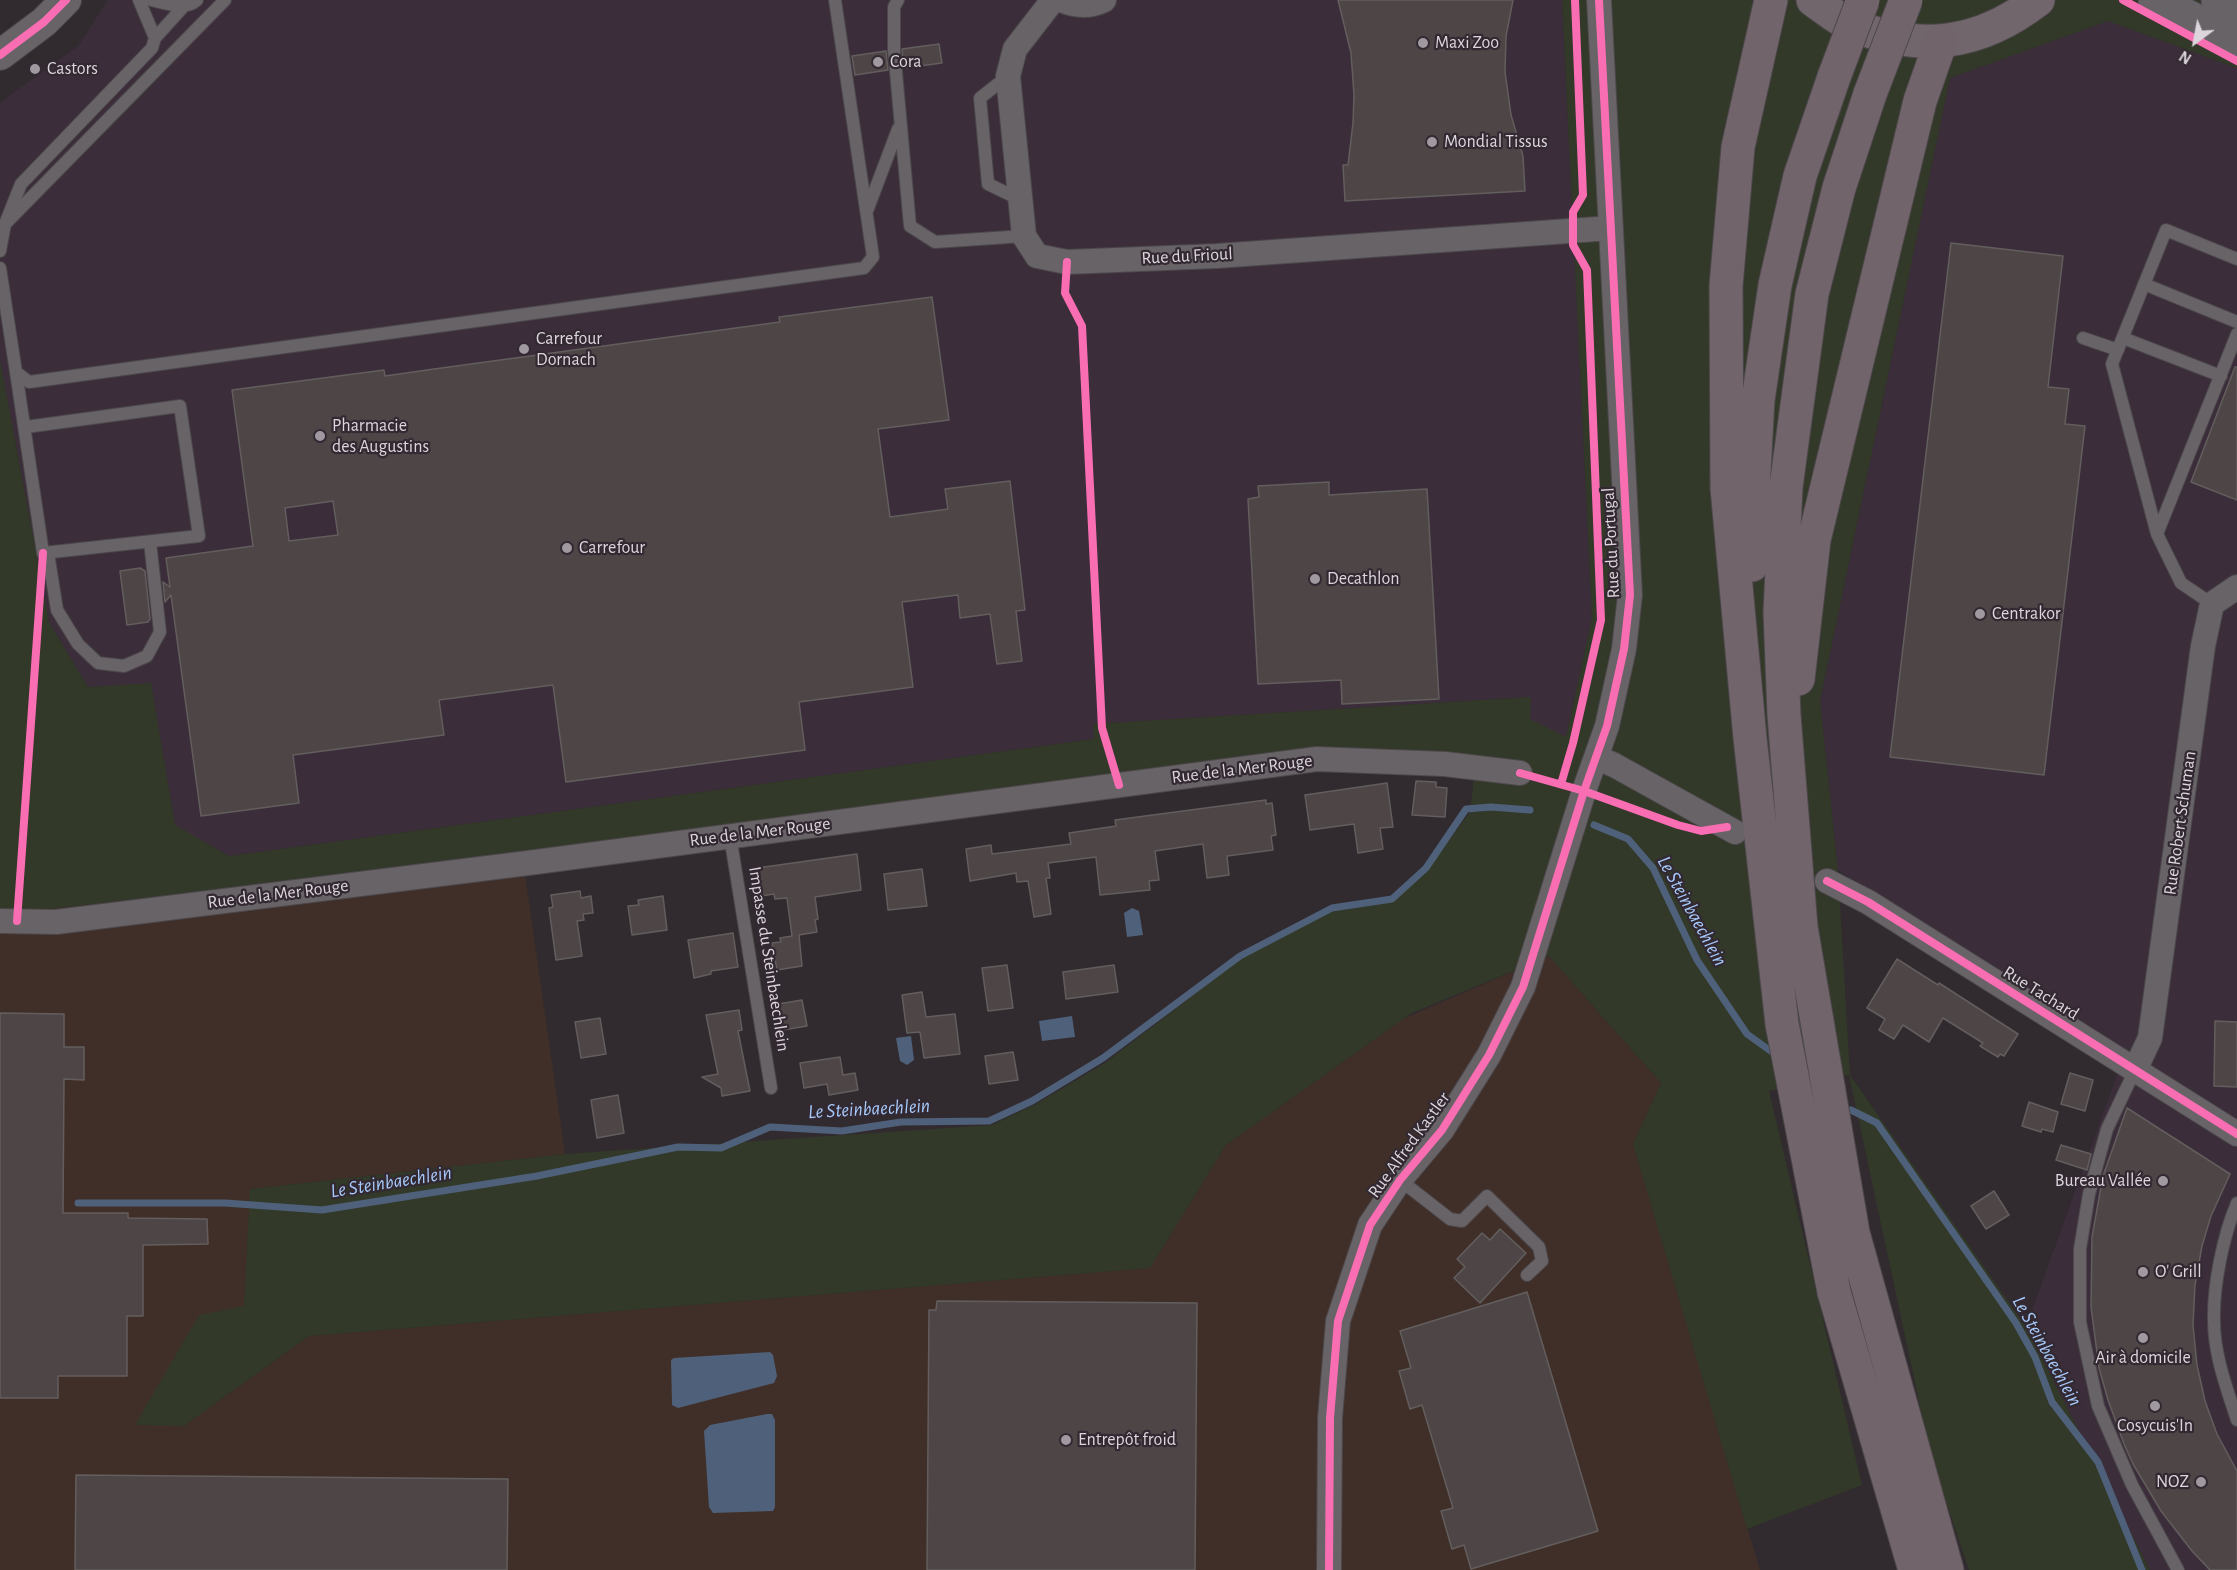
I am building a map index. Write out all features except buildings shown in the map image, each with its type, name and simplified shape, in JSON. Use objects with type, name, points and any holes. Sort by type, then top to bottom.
[{"type":"highway","points":[[1771,0],[1737,147],[1726,286],[1727,488],[1750,738],[1782,1024],[1834,1292],[1915,1570]]},
{"type":"highway","points":[[1750,738],[1753,490],[1758,400],[1775,285],[1800,176],[1863,0]]},
{"type":"highway","points":[[1906,0],[1870,94],[1839,188],[1811,306],[1786,488],[1780,612],[1784,715],[1801,927],[1853,1233],[1947,1570]]},
{"type":"highway","points":[[1784,715],[1800,674],[1814,540],[1920,101],[1941,41]]},
{"type":"main road","points":[[1813,0],[1850,24],[1872,32],[1894,39],[1941,41],[1980,34],[2016,17],[2038,0]]},
{"type":"main road","points":[[2155,0],[2237,41]]},
{"type":"main road","points":[[2218,0],[2237,14]]},
{"type":"street","points":[[0,55],[44,22],[66,0]]},
{"type":"street","points":[[1024,236],[1008,76],[1015,49],[1053,0]]},
{"type":"street","points":[[1061,0],[1069,4],[1084,6],[1104,0]]},
{"type":"street","name":"Rue du Portugal","points":[[1596,757],[1607,726],[1624,649],[1630,595],[1599,0]]},
{"type":"street","name":"Rue du Frioul","points":[[1024,236],[1038,256],[1067,262],[1217,255],[1611,228]]},
{"type":"street","points":[[2212,604],[2237,587]]},
{"type":"street","name":"Rue Robert Schuman","points":[[2135,1070],[2150,1038],[2203,646],[2212,604]]},
{"type":"street","points":[[1596,757],[1735,832]]},
{"type":"street","name":"Rue Alfred Kastler","points":[[1329,1570],[1330,1418],[1338,1321],[1370,1225],[1400,1180],[1442,1130],[1489,1055],[1523,987],[1596,757]]},
{"type":"street","name":"Rue de la Mer Rouge","points":[[0,921],[56,922],[1317,759],[1444,764],[1520,773]]},
{"type":"street","name":"Rue Tachard","points":[[1827,881],[1868,902],[2237,1134]]},
{"type":"lane","points":[[139,0],[155,38]]},
{"type":"lane","points":[[151,0],[184,6],[197,0]]},
{"type":"lane","points":[[5,224],[225,0]]},
{"type":"lane","points":[[16,372],[29,382],[864,268],[873,257],[835,0]]},
{"type":"lane","points":[[898,0],[894,7],[894,39],[910,226],[935,242],[1024,236]]},
{"type":"lane","points":[[0,251],[5,224],[21,184],[152,48],[155,38],[184,6]]},
{"type":"lane","points":[[866,212],[900,125]]},
{"type":"lane","points":[[2212,604],[2181,583],[2157,534],[2112,364],[2166,230],[2237,259]]},
{"type":"lane","points":[[0,268],[26,427],[43,553],[199,536],[180,406],[26,427]]},
{"type":"lane","points":[[2144,284],[2237,322]]},
{"type":"lane","points":[[2157,534],[2237,334]]},
{"type":"lane","points":[[2083,338],[2120,344],[2221,376]]},
{"type":"lane","points":[[48,553],[57,610],[78,644],[98,663],[124,666],[147,656],[160,632],[150,542]]},
{"type":"lane","name":"Impasse du Steinbaechlein","points":[[730,836],[771,1088]]},
{"type":"lane","points":[[2135,1070],[2107,1130],[2089,1194],[2080,1249],[2080,1322],[2098,1406],[2132,1485],[2178,1570]]},
{"type":"lane","points":[[1400,1180],[1450,1219],[1462,1221],[1487,1196],[1539,1246],[1542,1261],[1527,1275]]},
{"type":"lane","points":[[2237,1203],[2222,1255],[2214,1322],[2220,1369],[2237,1420]]},
{"type":"shaded area","points":[[108,0],[1562,0],[1592,618],[1566,737],[1530,719],[1530,697],[1094,724],[1094,739],[229,856],[175,826],[151,684],[88,687],[49,622],[0,362],[0,103],[78,46]]},
{"type":"shaded area","points":[[2108,21],[2237,68],[2237,1570],[2150,1570],[2026,1327],[2125,1053],[1838,870],[1820,701],[1950,78]]},
{"type":"shaded area","points":[[522,854],[565,1154],[250,1189],[245,1306],[184,1426],[309,1336],[1150,1268],[1226,1145],[1405,1018],[1549,956],[1661,1083],[1633,1144],[1760,1570],[0,1570],[0,909],[49,909]]},
{"type":"green space","points":[[1562,0],[2237,0],[2237,68],[2108,21],[1950,78],[1820,701],[1838,870],[1850,1075],[2026,1327],[2150,1570],[1969,1570],[1931,1457],[1849,1075],[1769,1091],[1862,1485],[1747,1529],[1633,1144],[1661,1083],[1549,956],[1412,1013],[1226,1145],[1150,1268],[309,1336],[184,1426],[135,1425],[199,1315],[244,1306],[250,1189],[565,1154],[992,1125],[1036,1104],[1105,1063],[1242,958],[1330,912],[1392,902],[1427,870],[1470,812],[1476,759],[1314,750],[522,854],[49,909],[0,909],[0,360],[49,622],[88,687],[151,683],[175,825],[229,856],[1094,739],[1093,724],[1531,697],[1530,719],[1566,737],[1592,618]]},
{"type":"water","points":[[1132,908],[1139,911],[1143,935],[1127,937],[1124,913]]},
{"type":"water","points":[[1072,1016],[1075,1037],[1042,1041],[1039,1021]]},
{"type":"water","points":[[911,1036],[914,1060],[907,1065],[900,1061],[896,1038]]},
{"type":"water","points":[[770,1352],[773,1355],[777,1376],[774,1383],[678,1408],[672,1405],[671,1360],[674,1358]]},
{"type":"water","points":[[772,1414],[775,1420],[775,1507],[773,1511],[713,1513],[709,1507],[704,1431],[710,1425]]},
{"type":"waterway","name":"Le Steinbaechlein","points":[[78,1203],[225,1203],[322,1210],[537,1176],[678,1147],[721,1148],[770,1127],[842,1131],[901,1122],[989,1121],[1032,1101],[1103,1058],[1240,956],[1332,908],[1392,899],[1426,868],[1466,809],[1491,807],[1530,810]]},
{"type":"waterway","name":"Le Steinbaechlein","points":[[1594,825],[1628,839],[1653,868],[1697,960],[1747,1034],[1772,1052]]},
{"type":"waterway","name":"Le Steinbaechlein","points":[[1851,1110],[1877,1123],[2016,1323],[2035,1357],[2052,1402],[2098,1462],[2142,1570]]},
{"type":"cycle path","points":[[0,55],[44,22],[66,0]]},
{"type":"cycle path","points":[[1561,784],[1573,743],[1601,620],[1587,270],[1573,245],[1573,212],[1583,195],[1575,0]]},
{"type":"cycle path","points":[[1329,1570],[1330,1418],[1338,1321],[1370,1225],[1400,1180],[1442,1130],[1489,1055],[1523,987],[1584,791],[1607,726],[1624,649],[1630,595],[1599,0]]},
{"type":"cycle path","points":[[2123,0],[2237,61]]},
{"type":"cycle path","points":[[1067,262],[1065,293],[1082,326],[1102,728],[1119,785]]},
{"type":"cycle path","points":[[17,921],[43,553]]},
{"type":"cycle path","points":[[1520,773],[1584,791],[1678,825],[1701,831],[1727,827]]},
{"type":"cycle path","points":[[1827,881],[1868,902],[2237,1134]]},
{"type":"place","name":"Maxi Zoo","points":[[1423,43]]},
{"type":"place","name":"Cora","points":[[878,62]]},
{"type":"place","name":"Castors","points":[[35,69]]},
{"type":"place","name":"Mondial Tissus","points":[[1432,142]]},
{"type":"place","name":"Carrefour Dornach","points":[[524,349]]},
{"type":"place","name":"Pharmacie des Augustins","points":[[320,436]]},
{"type":"place","name":"Carrefour","points":[[567,548]]},
{"type":"place","name":"Decathlon","points":[[1315,579]]},
{"type":"place","name":"Centrakor","points":[[1980,614]]},
{"type":"place","name":"Bureau Vallée","points":[[2163,1181]]},
{"type":"place","name":"O' Grill","points":[[2143,1272]]},
{"type":"place","name":"Air à domicile","points":[[2143,1338]]},
{"type":"place","name":"Cosycuis'In","points":[[2155,1406]]},
{"type":"place","name":"Entrepôt froid","points":[[1066,1440]]},
{"type":"place","name":"NOZ","points":[[2201,1482]]}]
